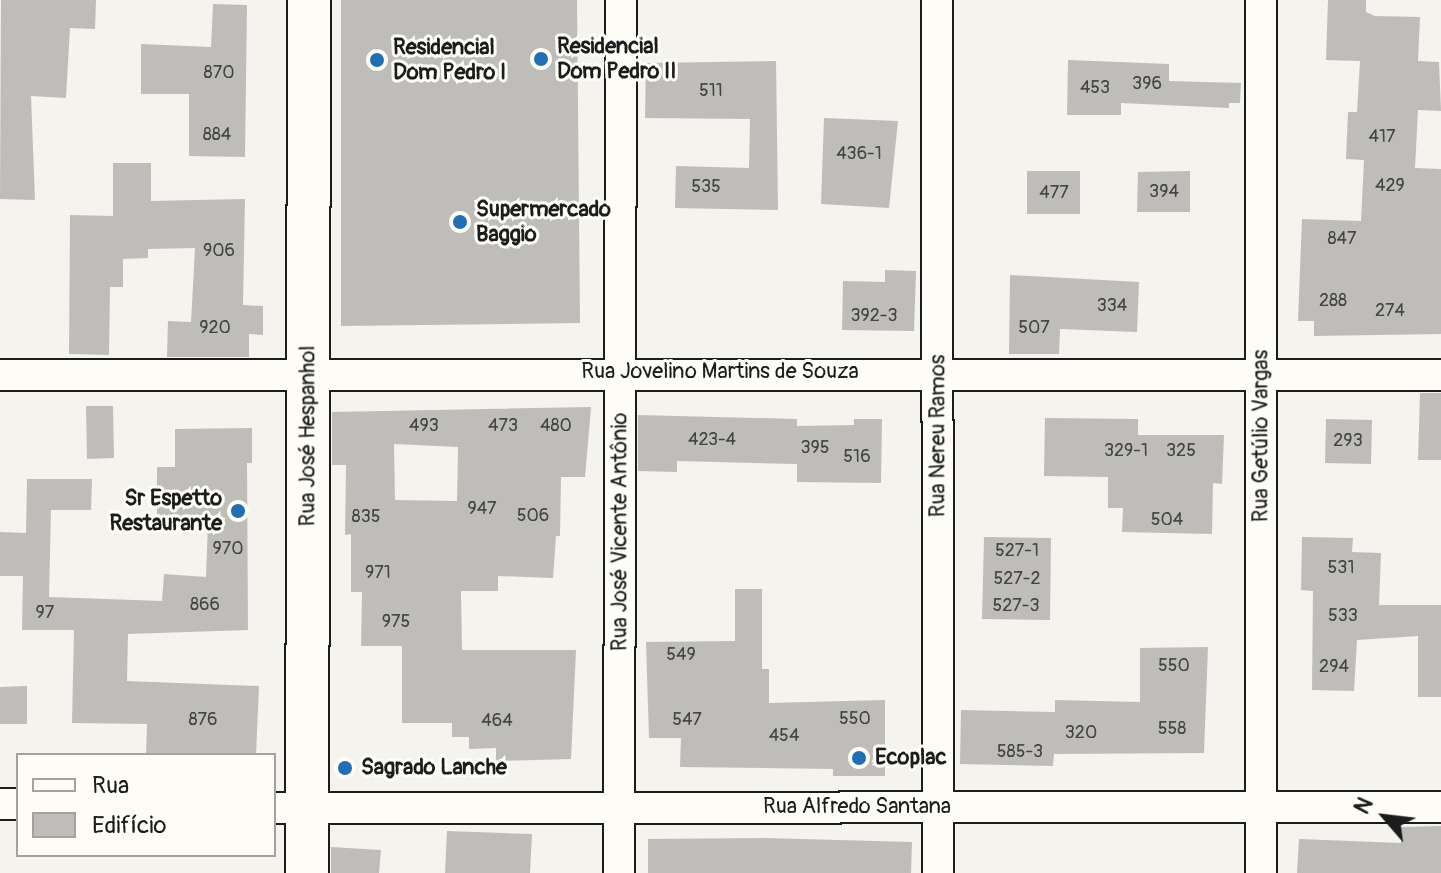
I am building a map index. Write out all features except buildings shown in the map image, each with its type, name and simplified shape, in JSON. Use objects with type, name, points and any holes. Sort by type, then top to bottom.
[{"type":"main road","name":"Rua José Hespanhol","points":[[307,873],[290,808],[308,371],[309,0]]},
{"type":"street","name":"Rua José Vicente Antônio","points":[[619,873],[621,0]]},
{"type":"street","name":"Rua Nereu Ramos","points":[[937,0],[938,873]]},
{"type":"street","name":"Rua Getúlio Vargas","points":[[1261,0],[1261,873]]},
{"type":"street","name":"Rua Jovelino Martins de Souza","points":[[0,375],[308,371],[1441,375]]},
{"type":"street","name":"Rua Alfredo Santana","points":[[290,808],[1441,807]]},
{"type":"place","name":"Residencial Dom Pedro II","points":[[541,59]]},
{"type":"place","name":"Residencial Dom Pedro I","points":[[377,60]]},
{"type":"place","name":"Supermercado Baggio","points":[[460,222]]},
{"type":"place","name":"Sr Espetto Restaurante","points":[[238,511]]},
{"type":"place","name":"Ecoplac","points":[[859,758]]},
{"type":"place","name":"Sagrado Lanche","points":[[345,768]]}]
